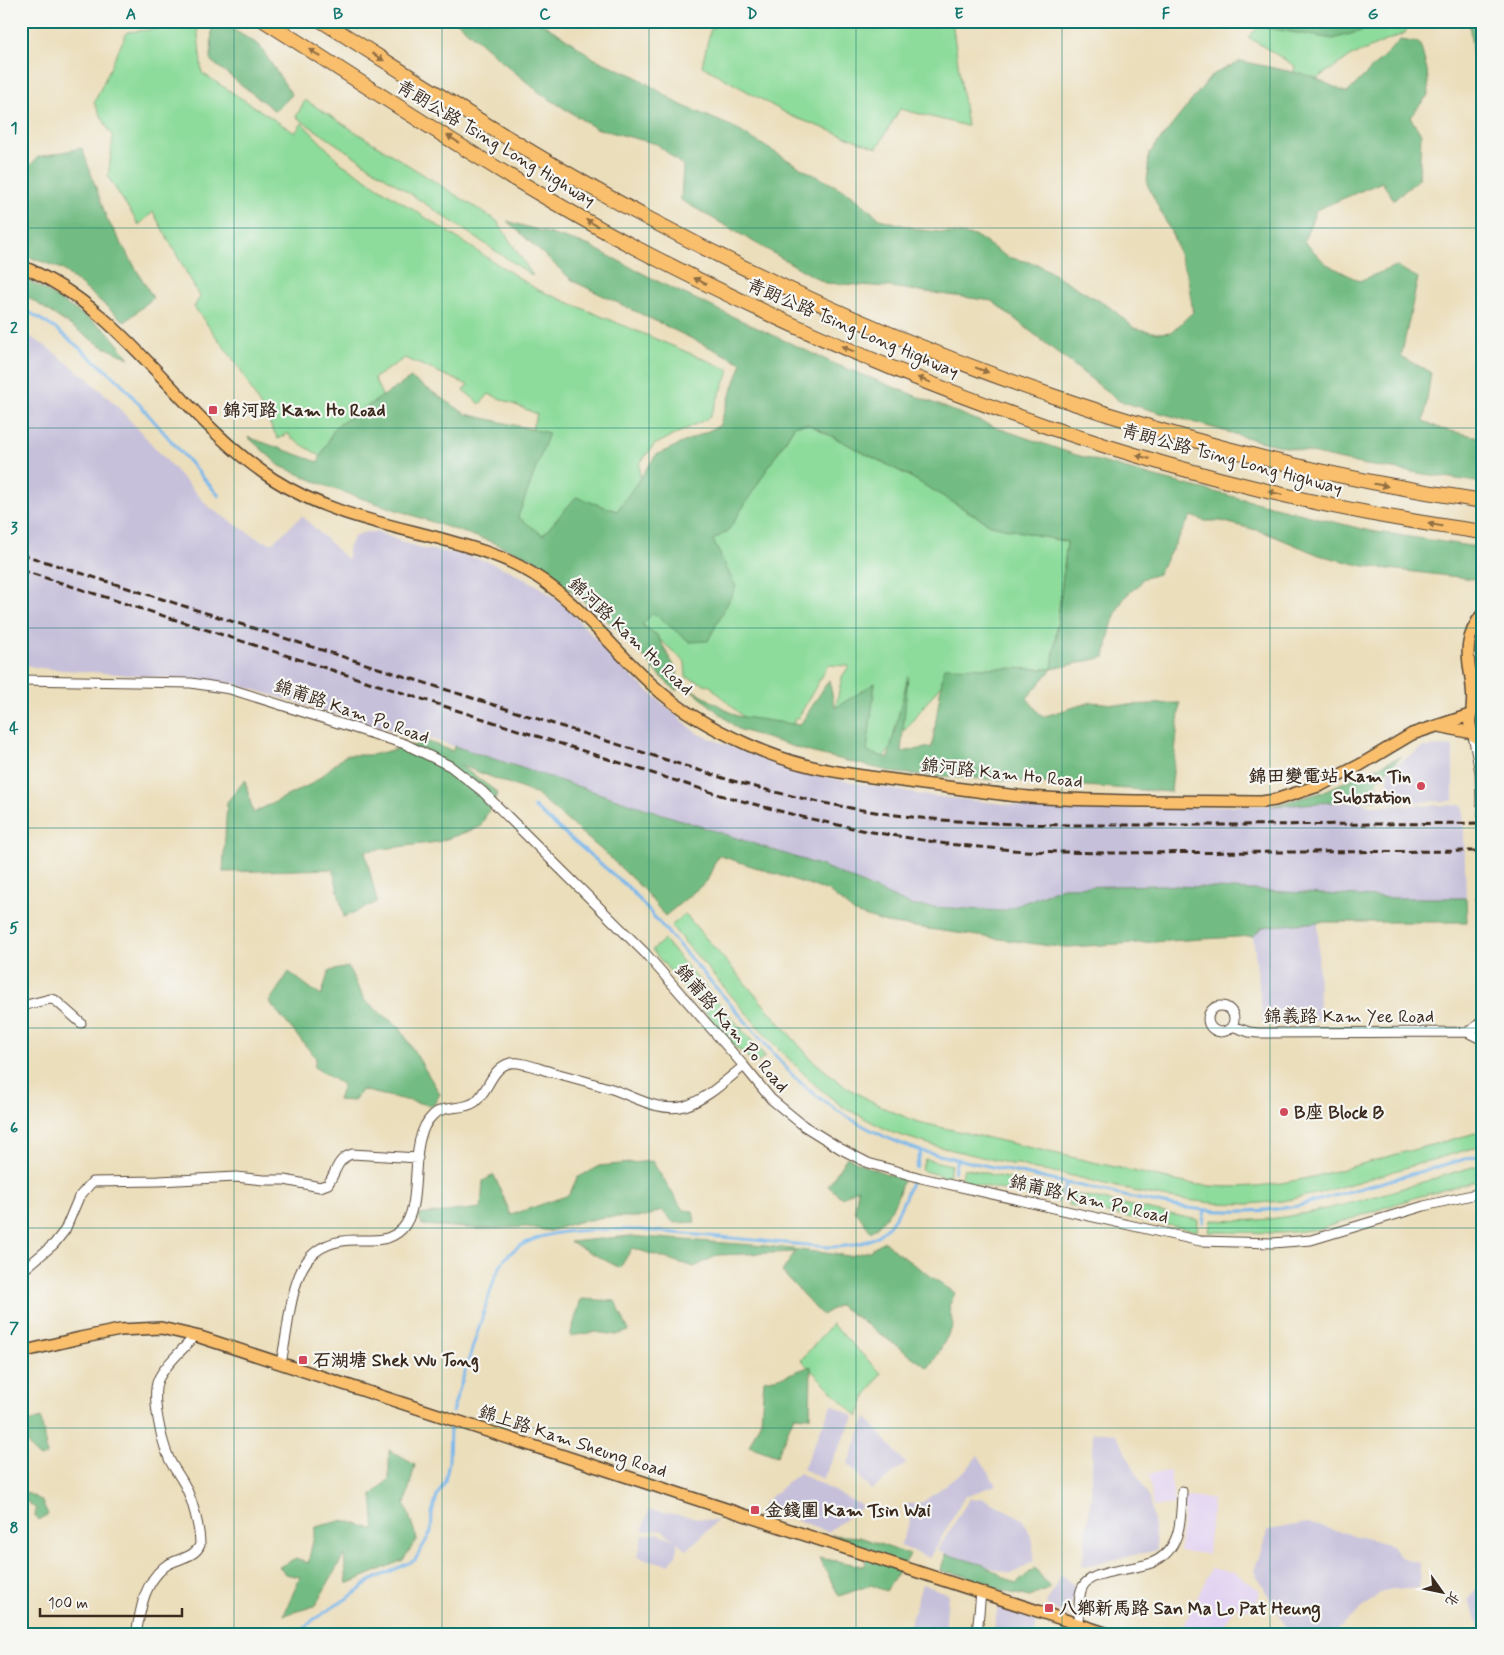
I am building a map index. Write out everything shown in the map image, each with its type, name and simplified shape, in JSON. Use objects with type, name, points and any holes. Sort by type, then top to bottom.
[{"type":"highway","name":"青朗公路 Tsing Long Highway","points":[[264,21],[518,180],[634,247],[758,309],[892,368],[1051,427],[1190,471],[1320,504],[1483,532]]},
{"type":"highway","name":"青朗公路 Tsing Long Highway","points":[[322,21],[528,151],[640,215],[777,284],[904,340],[1058,398],[1218,446],[1371,483],[1483,501]]},
{"type":"main road","name":"錦河路 Kam Ho Road","points":[[21,266],[54,282],[80,299],[107,321],[221,438],[245,459],[273,479],[311,500],[340,512],[476,549],[519,566],[544,581],[567,599],[641,674],[680,707],[713,727],[786,759],[817,768],[873,777],[1029,797],[1074,800],[1262,802],[1275,800],[1322,785],[1360,766],[1400,740],[1471,712]]},
{"type":"main road","points":[[1476,737],[1470,725],[1472,690],[1468,664],[1468,644],[1475,624],[1483,613]]},
{"type":"main road","points":[[1471,712],[1483,699]]},
{"type":"main road","points":[[1438,726],[1476,737]]},
{"type":"main road","name":"錦上路 Kam Sheung Road","points":[[21,1352],[120,1330],[161,1328],[194,1336],[1108,1634]]},
{"type":"street","name":"錦莆路 Kam Po Road","points":[[21,680],[191,683],[223,687],[405,744],[436,758],[462,774],[482,791],[619,926],[645,953],[771,1099],[787,1114],[840,1149],[868,1163],[937,1182],[1200,1241],[1273,1243],[1311,1240],[1424,1206],[1483,1194]]},
{"type":"street","points":[[1476,737],[1481,803]]},
{"type":"street","points":[[1481,899],[1483,964]]},
{"type":"street","points":[[21,1010],[26,1005],[50,999],[54,1000],[82,1022]]},
{"type":"street","points":[[1467,1032],[1483,1020]]},
{"type":"street","name":"錦義路 Kam Yee Road","points":[[1232,1026],[1258,1033],[1467,1032],[1483,1040]]},
{"type":"street","points":[[281,1364],[294,1291],[298,1275],[304,1265],[312,1255],[336,1242],[345,1240],[383,1240],[396,1234],[404,1227],[411,1213],[419,1143],[426,1123],[431,1116],[443,1109],[462,1107],[476,1101],[498,1070],[510,1063],[517,1063],[581,1079],[651,1104],[676,1107],[707,1095],[744,1066]]},
{"type":"street","points":[[21,1272],[54,1244],[65,1230],[79,1197],[92,1182],[236,1177],[285,1180],[324,1187],[330,1182],[339,1162],[347,1155],[418,1158]]},
{"type":"street","points":[[136,1634],[142,1600],[155,1578],[165,1566],[198,1550],[200,1545],[194,1514],[184,1484],[168,1457],[155,1395],[155,1387],[163,1371],[194,1336]]},
{"type":"street","points":[[1079,1624],[1081,1593],[1083,1586],[1090,1579],[1150,1563],[1159,1559],[1170,1550],[1175,1543],[1181,1523],[1182,1490]]},
{"type":"street","points":[[977,1634],[981,1592]]},
{"type":"shaded area","points":[[21,331],[47,347],[88,379],[116,405],[210,508],[260,540],[272,543],[302,516],[348,560],[348,548],[354,537],[365,532],[378,532],[424,549],[454,553],[486,561],[513,572],[540,587],[567,608],[625,671],[697,733],[792,771],[923,795],[1069,811],[1362,802],[1372,806],[1463,805],[1466,898],[1394,898],[1161,885],[1063,887],[1003,911],[913,906],[825,867],[416,734],[405,734],[233,683],[40,668],[21,664]]},
{"type":"shaded area","name":"錦田變電站 Kam Tin Substation","points":[[1453,746],[1453,801],[1389,802],[1388,770],[1423,747]]},
{"type":"shaded area","points":[[1318,922],[1319,1021],[1263,1022],[1253,936],[1263,927]]},
{"type":"shaded area","points":[[832,1404],[854,1417],[823,1479],[803,1469]]},
{"type":"shaded area","points":[[866,1417],[906,1464],[871,1490],[848,1463]]},
{"type":"shaded area","points":[[1093,1432],[1116,1434],[1150,1499],[1157,1550],[1082,1567],[1091,1496]]},
{"type":"shaded area","points":[[978,1455],[996,1485],[965,1496],[930,1558],[900,1546],[911,1519],[903,1505],[923,1502],[968,1468]]},
{"type":"shaded area","points":[[1170,1471],[1174,1504],[1153,1507],[1149,1474]]},
{"type":"shaded area","points":[[799,1473],[863,1506],[828,1532],[761,1505]]},
{"type":"shaded area","points":[[1185,1497],[1213,1499],[1208,1554],[1180,1551]]},
{"type":"shaded area","points":[[982,1498],[1023,1519],[1033,1541],[1034,1561],[1012,1574],[937,1551],[969,1499]]},
{"type":"shaded area","points":[[649,1510],[717,1521],[687,1550],[677,1542],[677,1553],[669,1565],[638,1557],[642,1536],[658,1533],[675,1540],[662,1530],[642,1531]]},
{"type":"shaded area","points":[[1307,1523],[1392,1545],[1400,1557],[1420,1563],[1419,1588],[1382,1591],[1333,1634],[1290,1634],[1254,1571],[1268,1530]]},
{"type":"shaded area","points":[[1211,1569],[1234,1572],[1259,1590],[1255,1610],[1235,1607],[1219,1634],[1179,1634]]},
{"type":"shaded area","points":[[1061,1575],[1077,1588],[1067,1616],[1046,1604]]},
{"type":"shaded area","points":[[1483,1578],[1483,1632],[1468,1601]]},
{"type":"shaded area","points":[[922,1584],[948,1594],[945,1634],[907,1634]]},
{"type":"shaded area","points":[[998,1606],[1037,1618],[1035,1634],[993,1634]]},
{"type":"green space","points":[[212,21],[219,21],[259,45],[292,95],[275,111],[211,61]]},
{"type":"green space","points":[[456,21],[538,21],[595,59],[635,76],[681,105],[731,126],[803,169],[851,194],[880,219],[921,230],[976,236],[1007,257],[1037,264],[1111,308],[1134,328],[1158,333],[1172,332],[1193,312],[1188,279],[1173,236],[1147,184],[1149,154],[1212,75],[1241,61],[1311,76],[1347,93],[1400,40],[1420,43],[1427,70],[1429,94],[1410,117],[1421,134],[1419,179],[1394,200],[1382,182],[1316,210],[1304,241],[1325,263],[1359,281],[1396,266],[1418,278],[1401,357],[1431,372],[1424,421],[1441,429],[1483,438],[1483,483],[1360,464],[1259,441],[1119,401],[992,301],[890,287],[825,283],[681,200],[683,166],[657,144],[595,128],[540,93]]},
{"type":"green space","points":[[717,21],[952,21],[967,126],[900,109],[877,148],[791,116],[702,66],[710,31]]},
{"type":"green space","points":[[1223,21],[1397,21],[1333,39]]},
{"type":"green space","points":[[1265,21],[1397,21],[1408,25],[1405,33],[1351,56],[1307,85],[1283,133],[1295,66],[1248,37]]},
{"type":"green space","points":[[1469,21],[1483,21],[1483,123],[1479,111]]},
{"type":"green space","points":[[197,25],[202,73],[295,133],[302,123],[341,163],[536,289],[730,370],[710,417],[654,445],[640,463],[639,595],[503,511],[537,414],[489,394],[480,404],[463,390],[468,385],[405,358],[374,378],[387,406],[358,479],[291,438],[288,433],[278,439],[239,367],[194,307],[200,297],[153,212],[139,225],[108,177],[113,138],[94,103],[127,32]]},
{"type":"green space","points":[[305,100],[497,221],[533,276],[296,117]]},
{"type":"green space","points":[[82,148],[107,219],[153,298],[125,322],[62,269],[21,254],[21,174],[38,157]]},
{"type":"green space","points":[[507,221],[590,246],[665,285],[835,364],[989,425],[1073,454],[1159,478],[1370,531],[1483,548],[1483,580],[1364,566],[1319,555],[1264,532],[1221,521],[1205,521],[1191,516],[1158,574],[1142,579],[1119,607],[1112,623],[1105,657],[1052,669],[1067,542],[991,525],[909,476],[808,424],[795,425],[728,531],[713,540],[736,587],[708,641],[690,642],[653,613],[642,625],[657,635],[677,671],[677,691],[664,680],[626,636],[531,558],[489,541],[331,488],[280,466],[248,437],[318,462],[335,427],[411,378],[466,414],[549,433],[518,517],[543,535],[576,497],[617,511],[656,455],[719,426],[742,363],[573,281]]},
{"type":"green space","points":[[21,277],[40,287],[107,331],[129,358],[100,345],[26,296],[21,289]]},
{"type":"green space","points":[[808,424],[909,476],[991,525],[1067,542],[1052,669],[954,668],[879,763],[828,743],[842,677],[849,666],[828,665],[798,718],[795,718],[791,732],[754,727],[710,686],[686,677],[685,662],[631,614],[779,451],[795,425]]},
{"type":"green space","points":[[944,667],[1052,669],[1027,698],[1042,717],[1091,702],[1126,705],[1180,703],[1171,792],[897,773],[810,752],[738,729],[689,688],[737,716],[800,725],[829,680],[835,708],[875,683],[867,752],[888,758],[908,676],[901,752],[932,747]]},
{"type":"green space","points":[[429,742],[453,751],[454,746],[825,867],[913,906],[1003,911],[1063,887],[1161,885],[1394,898],[1466,898],[1467,922],[1318,922],[1263,927],[1253,936],[1068,947],[1050,946],[886,923],[855,913],[828,891],[718,855],[707,881],[665,916],[643,889],[606,854],[536,794],[460,765],[498,793],[480,827],[438,842],[365,851],[377,902],[344,917],[333,869],[223,872],[227,802],[245,780],[253,813],[313,783],[346,755],[371,755]]},
{"type":"green space","points":[[1402,756],[1376,781],[1381,799],[1271,806],[1320,793]]},
{"type":"green space","points":[[685,914],[811,1059],[853,1091],[886,1109],[918,1122],[1185,1183],[1234,1187],[1280,1183],[1325,1174],[1483,1131],[1483,1145],[1320,1193],[1282,1201],[1249,1204],[1212,1203],[1142,1193],[932,1145],[893,1133],[843,1107],[815,1085],[768,1038],[671,926]]},
{"type":"green space","points":[[664,940],[765,1056],[756,1064],[734,1046],[652,950]]},
{"type":"green space","points":[[348,967],[365,1001],[400,1028],[440,1094],[433,1106],[361,1090],[354,1101],[338,1100],[343,1085],[314,1067],[316,1058],[269,1002],[289,972],[321,996],[329,971]]},
{"type":"green space","points":[[847,1157],[903,1180],[892,1209],[871,1232],[855,1210],[858,1188],[842,1198],[828,1186]]},
{"type":"green space","points":[[925,1159],[951,1165],[948,1178],[921,1170]]},
{"type":"green space","points":[[652,1161],[683,1210],[693,1211],[695,1222],[674,1223],[661,1210],[645,1217],[604,1217],[578,1222],[550,1231],[527,1227],[482,1229],[422,1225],[418,1215],[481,1208],[483,1181],[494,1175],[511,1215],[569,1195],[577,1178],[599,1166]]},
{"type":"green space","points":[[1483,1164],[1483,1179],[1417,1197],[1320,1229],[1283,1233],[1209,1232],[1211,1220],[1260,1220],[1302,1214],[1380,1195]]},
{"type":"green space","points":[[964,1168],[1061,1191],[1058,1202],[961,1181]]},
{"type":"green space","points":[[1070,1193],[1198,1220],[1197,1231],[1068,1205]]},
{"type":"green space","points":[[629,1236],[766,1246],[850,1256],[869,1251],[884,1241],[896,1252],[955,1293],[949,1306],[953,1326],[928,1368],[839,1305],[822,1315],[782,1272],[795,1252],[718,1255],[694,1267],[632,1248],[620,1268],[570,1242]]},
{"type":"green space","points":[[581,1299],[615,1301],[629,1331],[616,1335],[595,1332],[570,1336]]},
{"type":"green space","points":[[832,1324],[881,1373],[866,1396],[858,1417],[801,1360]]},
{"type":"green space","points":[[811,1366],[810,1417],[794,1416],[777,1456],[749,1446],[761,1420],[764,1380],[784,1376]]},
{"type":"green space","points":[[41,1418],[47,1455],[40,1458],[29,1446],[27,1433],[28,1422]]},
{"type":"green space","points":[[389,1450],[415,1465],[405,1504],[417,1539],[403,1560],[347,1584],[344,1555],[315,1606],[284,1615],[300,1577],[285,1574],[279,1567],[296,1558],[308,1563],[316,1527],[344,1520],[375,1530],[372,1495],[389,1479]]},
{"type":"green space","points":[[21,1490],[41,1500],[48,1514],[39,1520],[35,1516],[36,1509],[21,1497]]},
{"type":"green space","points":[[831,1535],[860,1537],[910,1555],[886,1591],[871,1585],[839,1596],[819,1558],[864,1566],[868,1549]]},
{"type":"green space","points":[[946,1554],[984,1565],[1016,1584],[1035,1568],[1050,1588],[1030,1597],[992,1589],[964,1575],[940,1571]]},
{"type":"waterway","points":[[21,307],[59,331],[120,382],[219,496]]},
{"type":"waterway","points":[[534,807],[629,888],[794,1077],[823,1101],[854,1121],[903,1145],[921,1151],[1136,1199],[1214,1211],[1269,1210],[1298,1206],[1483,1154]]},
{"type":"waterway","points":[[916,1168],[921,1151]]},
{"type":"waterway","points":[[954,1172],[957,1159]]},
{"type":"waterway","points":[[452,1412],[495,1277],[504,1260],[516,1249],[531,1240],[549,1235],[588,1230],[642,1230],[829,1247],[847,1246],[861,1243],[883,1231],[899,1211],[911,1182]]},
{"type":"waterway","points":[[1063,1196],[1066,1183]]},
{"type":"waterway","points":[[1203,1222],[1205,1210]]},
{"type":"waterway","points":[[299,1634],[313,1620],[354,1594],[370,1581],[415,1560],[431,1532],[432,1513],[437,1496],[445,1481],[449,1462],[450,1427]]},
{"type":"tunnel","points":[[1481,803],[1481,899]]},
{"type":"railway","points":[[21,554],[723,778],[839,806],[927,819],[1012,824],[1483,823]]},
{"type":"railway","points":[[21,570],[720,795],[802,817],[866,831],[947,844],[1024,851],[1105,853],[1483,851]]},
{"type":"place","name":"錦河路 Kam Ho Road","points":[[213,410]]},
{"type":"place","name":"錦田變電站 Kam Tin Substation","points":[[1421,786]]},
{"type":"place","name":"B座 Block B","points":[[1284,1112]]},
{"type":"place","name":"石湖塘 Shek Wu Tong","points":[[303,1360]]},
{"type":"place","name":"金錢圍 Kam Tsin Wai","points":[[755,1510]]},
{"type":"place","name":"八鄉新馬路 San Ma Lo Pat Heung","points":[[1049,1608]]}]
